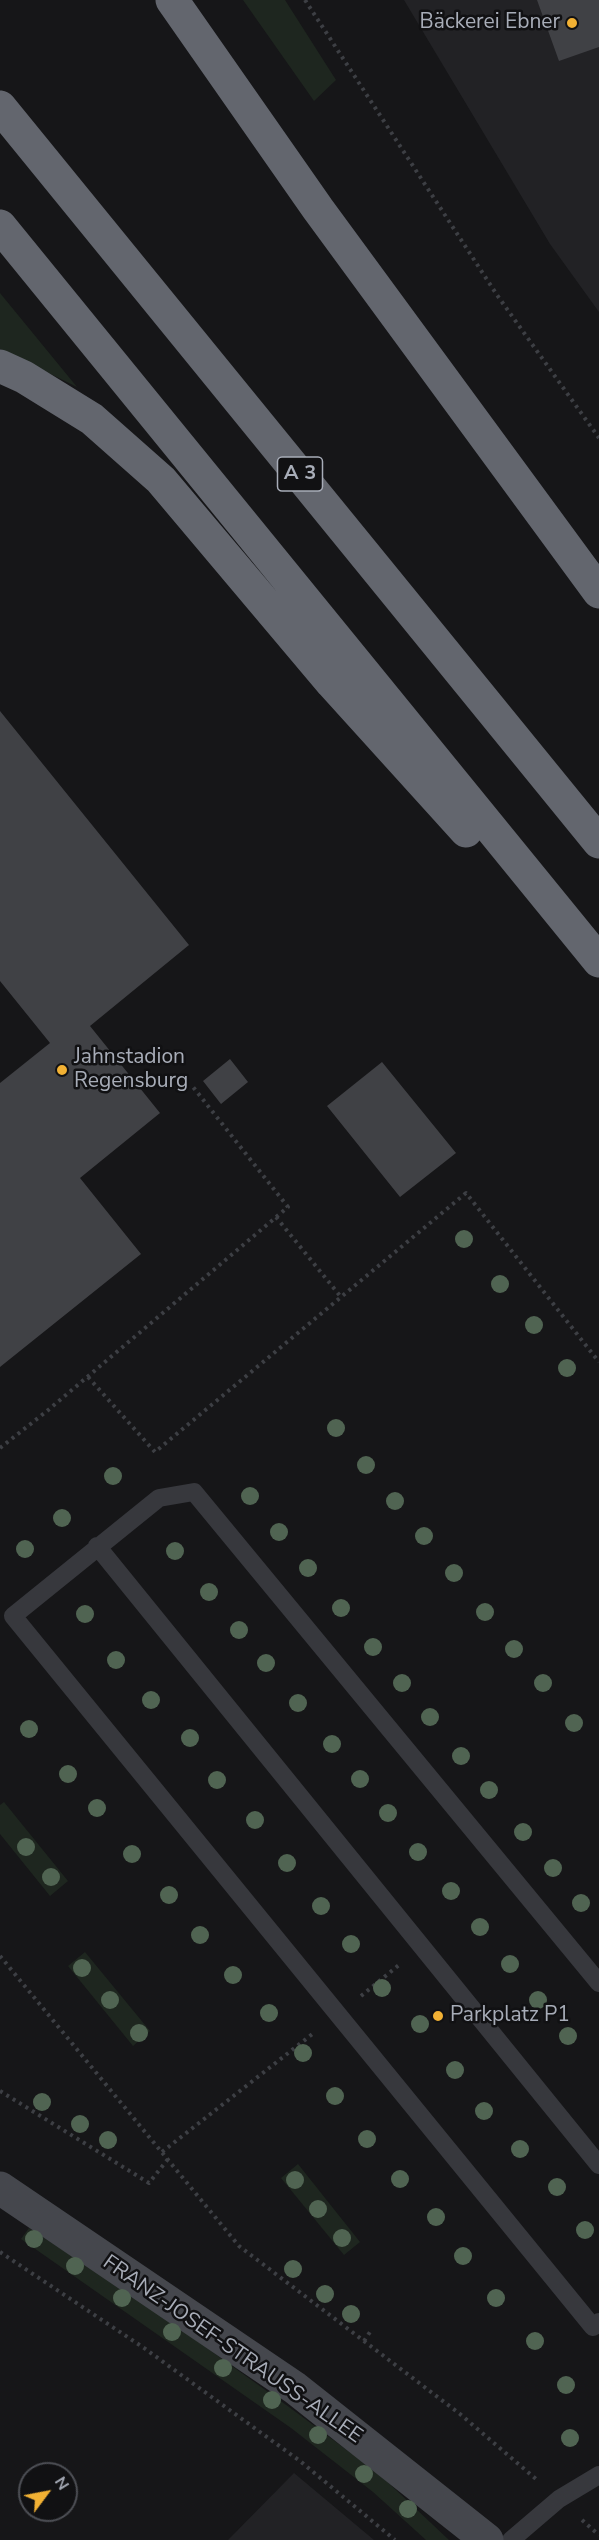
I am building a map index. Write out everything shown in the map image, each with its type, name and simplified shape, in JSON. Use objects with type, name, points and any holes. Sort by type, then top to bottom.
[{"type":"highway","points":[[172,0],[325,218],[599,592]]},
{"type":"highway","name":"A 3","points":[[0,107],[599,842]]},
{"type":"highway","points":[[0,226],[599,961]]},
{"type":"highway","points":[[0,366],[24,376],[92,419],[161,480],[332,683],[599,978]]},
{"type":"street","name":"FRANZ-JOSEF-STRAUSS-ALLEE","points":[[0,2188],[295,2388],[487,2540]]},
{"type":"lane","points":[[599,1983],[194,1492],[159,1498],[12,1616],[593,2327],[599,2322]]},
{"type":"lane","points":[[97,1546],[599,2166]]},
{"type":"lane","points":[[511,2540],[559,2499],[599,2475]]},
{"type":"path","points":[[305,0],[497,295],[599,438]]},
{"type":"path","points":[[0,1448],[88,1377],[288,1207],[193,1087]]},
{"type":"path","points":[[88,1377],[154,1452],[466,1193],[599,1362]]},
{"type":"path","points":[[276,1217],[341,1297]]},
{"type":"path","points":[[162,2152],[422,1947]]},
{"type":"path","points":[[0,1956],[239,2246],[460,2414],[599,2535]]},
{"type":"path","points":[[0,2091],[148,2183],[168,2159]]},
{"type":"path","points":[[0,2252],[154,2354],[300,2461],[395,2540]]},
{"type":"path","points":[[364,2341],[372,2329]]},
{"type":"shaded area","points":[[243,0],[285,0],[336,80],[314,101]]},
{"type":"shaded area","points":[[404,0],[599,0],[599,312],[550,244]]},
{"type":"shaded area","points":[[0,293],[77,387],[0,349]]},
{"type":"shaded area","points":[[4,1802],[68,1881],[50,1896],[0,1834],[0,1805]]},
{"type":"shaded area","points":[[85,1952],[150,2031],[133,2046],[68,1966]]},
{"type":"shaded area","points":[[298,2164],[360,2242],[344,2255],[281,2178]]},
{"type":"shaded area","points":[[29,2228],[147,2305],[289,2407],[379,2474],[449,2540],[426,2540],[373,2492],[291,2428],[21,2239]]},
{"type":"shaded area","points":[[294,2473],[374,2540],[228,2540]]},
{"type":"building","name":"Bäckerei Ebner","points":[[537,0],[599,0],[599,47],[559,61]]},
{"type":"building","name":"Jahnstadion Regensburg","points":[[0,711],[189,945],[90,1026],[160,1113],[80,1178],[141,1254],[0,1367],[0,1083],[50,1043],[0,981]]},
{"type":"building","points":[[230,1059],[248,1082],[221,1104],[203,1081]]},
{"type":"building","points":[[382,1062],[456,1153],[400,1197],[327,1106]]},
{"type":"place","name":"Bäckerei Ebner","points":[[572,23]]},
{"type":"place","name":"Jahnstadion Regensburg","points":[[62,1070]]},
{"type":"place","name":"Parkplatz P1","points":[[438,2016]]}]
